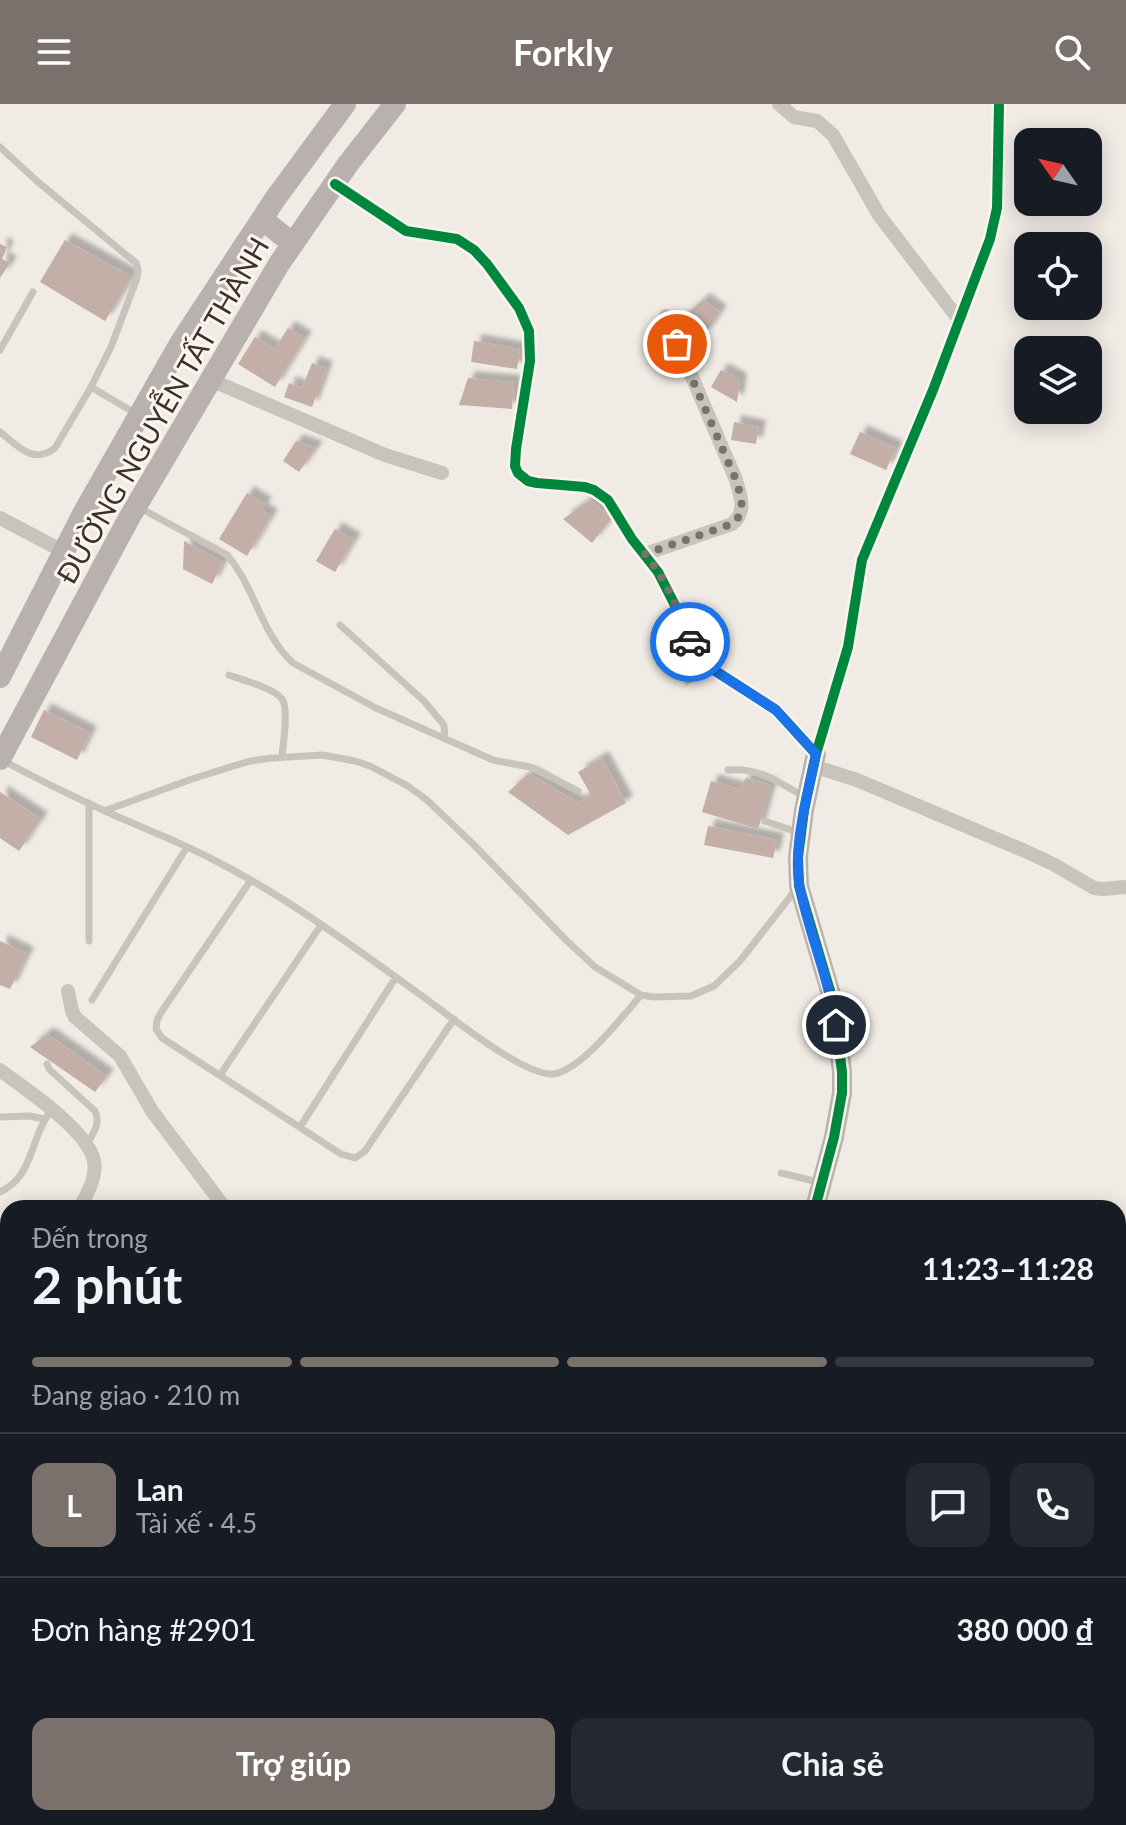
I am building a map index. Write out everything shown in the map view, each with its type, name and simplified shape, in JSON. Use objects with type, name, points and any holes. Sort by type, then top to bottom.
[{"type":"main road","name":"ĐƯỜNG NGUYỄN TẤT THÀNH","points":[[0,677],[7,646],[181,342],[262,219],[345,104]]},
{"type":"main road","name":"ĐƯỜNG NGUYỄN TẤT THÀNH","points":[[0,759],[136,506],[279,264],[395,104]]},
{"type":"main road","points":[[262,219],[293,244]]},
{"type":"street","points":[[779,104],[794,117],[817,121],[833,135],[879,215],[960,321]]},
{"type":"street","points":[[817,1200],[834,1137],[842,1093],[842,1072],[833,1001],[799,886],[801,833],[814,760],[848,647],[862,560],[960,321],[990,239],[997,208],[999,104]]},
{"type":"street","points":[[335,184],[406,231],[457,239],[474,250],[511,295],[529,331],[530,361],[516,449],[515,466],[518,473],[528,481],[577,486],[602,495],[658,572],[703,663],[776,710],[814,760],[1053,864],[1094,888],[1126,887]]},
{"type":"street","points":[[645,554],[732,524],[739,519],[743,504],[736,480],[666,316]]},
{"type":"street","points":[[211,380],[385,455],[442,473]]},
{"type":"street","points":[[0,518],[63,551]]},
{"type":"street","points":[[68,991],[75,1017],[120,1056],[152,1111],[219,1200]]},
{"type":"street","points":[[0,1070],[48,1114],[87,1144],[94,1160],[94,1172],[84,1200]]},
{"type":"lane","points":[[0,147],[136,263],[138,269],[111,347],[55,448],[47,454],[32,455],[0,432]]},
{"type":"lane","points":[[0,350],[33,292]]},
{"type":"lane","points":[[91,387],[139,415]]},
{"type":"lane","points":[[136,506],[227,555],[236,565],[272,637],[293,663],[376,708],[445,739],[493,760],[538,770],[578,791]]},
{"type":"lane","points":[[340,625],[424,701],[444,725],[445,739]]},
{"type":"lane","points":[[687,681],[709,668]]},
{"type":"lane","points":[[229,675],[284,700],[282,757]]},
{"type":"lane","points":[[104,811],[250,761],[322,755],[370,766],[408,786],[428,801],[582,956],[614,980],[641,995],[653,997],[679,997],[703,992],[714,986],[740,961],[799,886]]},
{"type":"lane","points":[[0,759],[104,811],[209,857],[273,892],[500,1052],[535,1070],[555,1074],[565,1070],[614,1028],[641,995]]},
{"type":"lane","points":[[728,770],[751,770],[807,798]]},
{"type":"lane","points":[[89,803],[89,941]]},
{"type":"lane","points":[[765,821],[801,833]]},
{"type":"lane","points":[[92,1000],[187,847]]},
{"type":"lane","points":[[251,880],[162,1011],[156,1029],[162,1038],[341,1154],[355,1158],[365,1151],[454,1019]]},
{"type":"lane","points":[[220,1075],[321,925]]},
{"type":"lane","points":[[300,1127],[396,977]]},
{"type":"lane","points":[[47,1064],[95,1111],[97,1121],[87,1144]]},
{"type":"lane","points":[[0,1117],[48,1114]]},
{"type":"lane","points":[[0,1192],[22,1173],[48,1114]]},
{"type":"lane","points":[[781,1173],[821,1183]]},
{"type":"building","points":[[65,240],[132,277],[105,321],[40,282]]},
{"type":"building","points":[[0,244],[7,247],[2,259],[10,263],[0,278]]},
{"type":"building","points":[[703,300],[720,312],[704,336],[680,320]]},
{"type":"building","points":[[288,328],[305,338],[275,387],[238,364],[255,337],[275,349]]},
{"type":"building","points":[[474,341],[520,349],[517,369],[471,362]]},
{"type":"building","points":[[312,363],[326,368],[312,407],[284,397],[289,383],[302,388]]},
{"type":"building","points":[[721,370],[740,380],[737,402],[711,387]]},
{"type":"building","points":[[468,378],[514,382],[512,409],[459,405]]},
{"type":"building","points":[[734,422],[759,427],[756,444],[731,440]]},
{"type":"building","points":[[860,432],[896,448],[886,470],[850,454]]},
{"type":"building","points":[[296,441],[316,448],[299,472],[283,461]]},
{"type":"building","points":[[247,493],[265,504],[261,510],[271,516],[247,556],[219,539]]},
{"type":"building","points":[[590,500],[612,518],[592,543],[563,519]]},
{"type":"building","points":[[335,529],[354,540],[335,572],[316,561]]},
{"type":"building","points":[[184,541],[223,562],[212,584],[183,569]]},
{"type":"building","points":[[44,710],[90,733],[77,760],[31,737]]},
{"type":"building","points":[[602,758],[626,803],[568,835],[508,792],[529,773],[577,803],[591,795],[578,772]]},
{"type":"building","points":[[746,778],[771,785],[758,829],[702,812],[711,781],[739,789]]},
{"type":"building","points":[[0,792],[41,819],[19,851],[0,838]]},
{"type":"building","points":[[708,826],[777,840],[773,858],[704,845]]},
{"type":"building","points":[[0,941],[27,954],[10,989],[0,985]]},
{"type":"building","points":[[47,1034],[107,1076],[95,1092],[30,1047]]},
{"type":"cycle path","points":[[817,1200],[834,1137],[842,1093],[842,1072],[833,1001],[799,886],[798,857],[804,810],[816,754],[848,647],[862,560],[933,390],[990,239],[997,208],[999,104]]},
{"type":"cycle path","points":[[335,184],[406,231],[457,239],[474,250],[487,264],[519,308],[529,331],[530,361],[516,449],[515,466],[518,473],[528,481],[537,483],[585,487],[608,500],[632,539],[658,572],[703,663],[776,710],[816,754]]},
{"type":"way so far","points":[[677,344],[736,480],[743,504],[739,519],[732,524],[645,554],[658,572],[690,642]]},
{"type":"route","points":[[690,642],[703,663],[776,710],[816,754],[804,810],[798,857],[799,886],[833,1001],[836,1025]]}]
